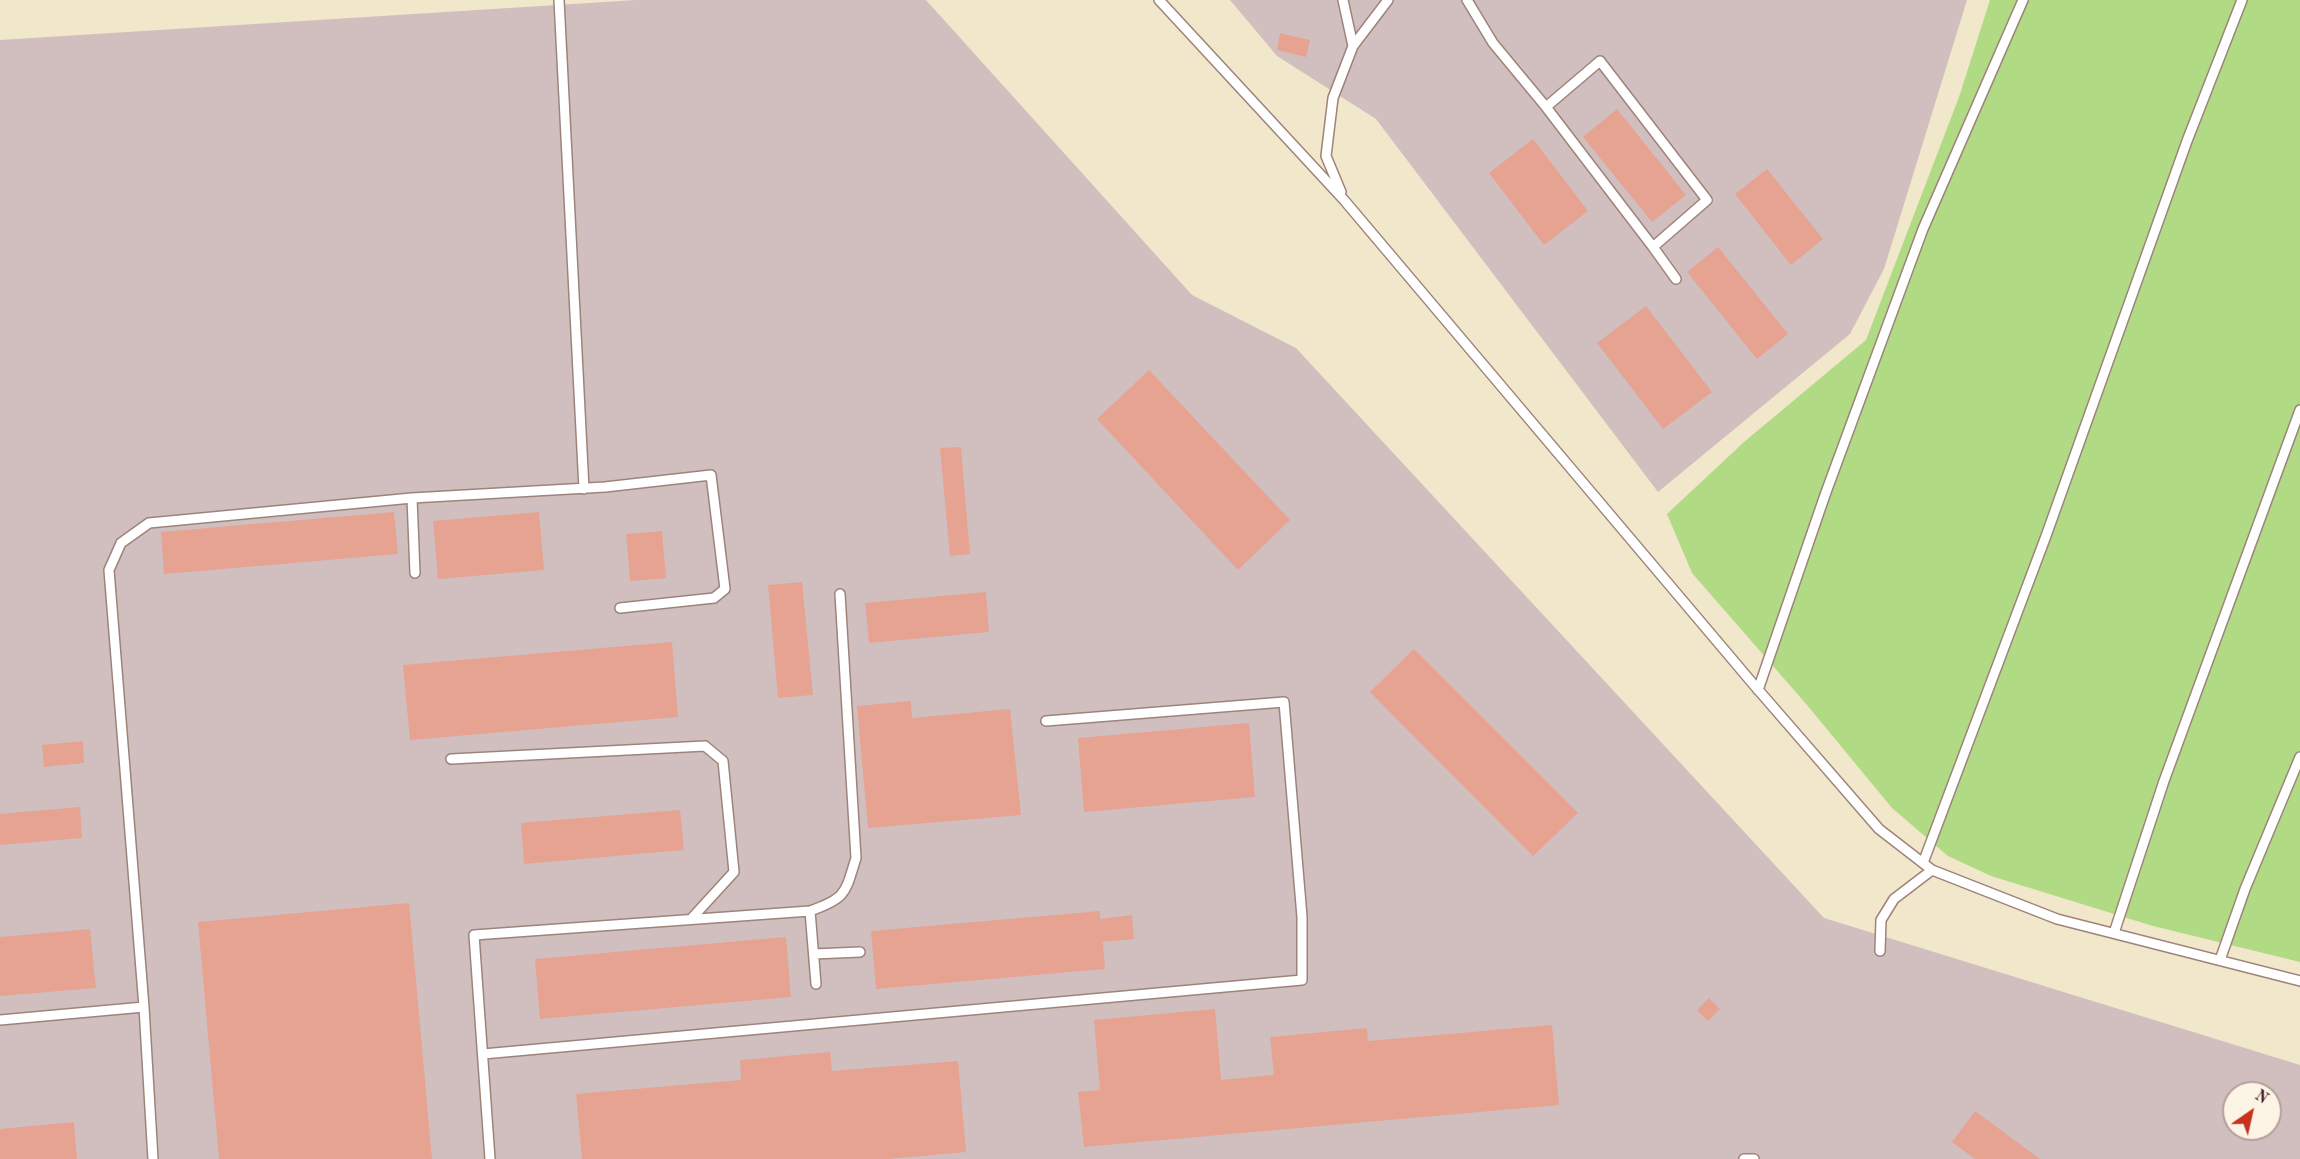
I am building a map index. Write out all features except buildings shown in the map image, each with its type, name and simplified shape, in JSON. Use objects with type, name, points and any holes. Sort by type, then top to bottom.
[{"type":"lane","points":[[559,0],[584,489]]},
{"type":"lane","points":[[1160,0],[1344,200],[1758,690],[1880,829],[1932,870],[2057,919],[2300,981]]},
{"type":"lane","points":[[1343,0],[1353,46]]},
{"type":"lane","points":[[1344,200],[1326,156],[1333,98],[1353,46],[1388,0]]},
{"type":"lane","points":[[1467,0],[1493,43],[1546,107],[1676,279]]},
{"type":"lane","points":[[1758,690],[1825,495],[1923,229],[2023,0]]},
{"type":"lane","points":[[1923,863],[2053,515],[2187,141],[2242,0]]},
{"type":"lane","points":[[1546,107],[1600,61],[1707,200],[1653,247]]},
{"type":"lane","points":[[2114,933],[2164,782],[2300,410]]},
{"type":"lane","points":[[153,1159],[144,1007],[109,570],[121,543],[149,523],[412,498],[584,489],[711,475],[725,589],[714,598],[620,608]]},
{"type":"lane","points":[[412,498],[416,573]]},
{"type":"lane","points":[[490,1159],[474,935],[810,911],[845,894],[856,858],[840,594]]},
{"type":"lane","points":[[483,1054],[1302,980],[1302,916],[1284,702],[1046,722]]},
{"type":"lane","points":[[451,759],[705,746],[723,761],[734,872],[692,918]]},
{"type":"lane","points":[[2220,960],[2245,889],[2300,757]]},
{"type":"lane","points":[[1880,951],[1881,920],[1894,899],[1932,870]]},
{"type":"lane","points":[[810,911],[816,984]]},
{"type":"lane","points":[[814,954],[860,952]]},
{"type":"lane","points":[[0,1020],[144,1007]]},
{"type":"lane","points":[[1744,1159],[1754,1159]]},
{"type":"shaded area","points":[[636,0],[926,0],[1192,295],[1296,348],[1824,918],[2300,1065],[2300,1159],[0,1159],[0,40]]},
{"type":"shaded area","points":[[1230,0],[1967,0],[1884,269],[1850,334],[1658,492],[1376,119],[1277,56]]},
{"type":"green space","points":[[1990,0],[2300,0],[2300,962],[2153,926],[1991,876],[1948,856],[1892,808],[1807,705],[1692,573],[1667,514],[1744,442],[1866,340],[1959,97]]}]
